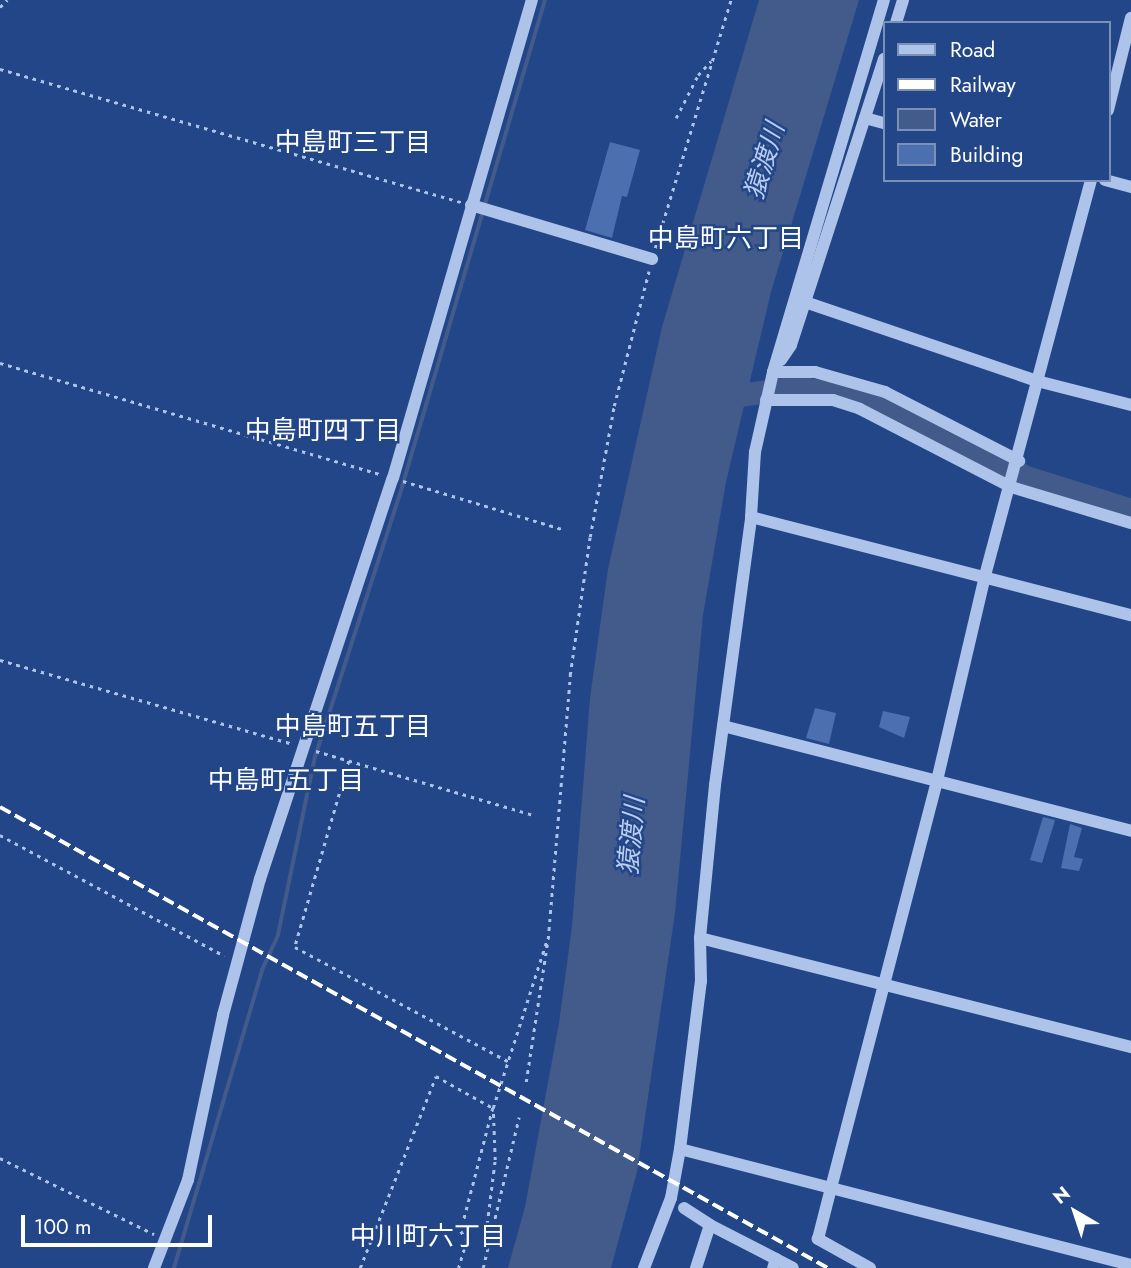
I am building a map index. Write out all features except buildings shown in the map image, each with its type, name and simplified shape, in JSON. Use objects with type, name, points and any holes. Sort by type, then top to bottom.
[{"type":"street","points":[[154,1268],[188,1180],[236,962],[308,749],[393,478],[531,0]]},
{"type":"street","points":[[644,1268],[671,1198],[680,1149],[701,981],[699,937],[723,726],[751,517],[755,452],[773,372],[884,0]]},
{"type":"street","points":[[897,21],[903,0]]},
{"type":"street","points":[[1110,102],[1131,18]]},
{"type":"street","points":[[773,372],[791,345],[883,62]]},
{"type":"street","points":[[865,118],[883,124]]},
{"type":"street","points":[[1110,181],[1131,187]]},
{"type":"street","points":[[870,1268],[818,1239],[937,780],[985,576],[1019,461],[1037,381],[1090,182]]},
{"type":"street","points":[[473,205],[652,259]]},
{"type":"street","points":[[805,302],[1037,381],[1131,405]]},
{"type":"street","points":[[773,372],[815,372],[885,392],[1019,461]]},
{"type":"street","points":[[766,400],[834,400],[860,409],[1012,487],[1131,523]]},
{"type":"street","points":[[751,517],[1131,615]]},
{"type":"street","points":[[723,726],[1131,831]]},
{"type":"street","points":[[699,937],[1131,1047]]},
{"type":"street","points":[[680,1149],[1131,1265]]},
{"type":"street","points":[[684,1208],[774,1264],[793,1268]]},
{"type":"street","points":[[696,1268],[710,1225]]},
{"type":"path","points":[[0,7],[7,0]]},
{"type":"path","points":[[526,1082],[548,939],[570,676],[590,537],[614,406],[652,259],[731,0]]},
{"type":"path","points":[[676,118],[698,75],[714,59]]},
{"type":"path","points":[[0,69],[473,205]]},
{"type":"path","points":[[0,363],[393,478]]},
{"type":"path","points":[[412,483],[562,529]]},
{"type":"path","points":[[0,660],[534,815]]},
{"type":"path","points":[[349,761],[295,947],[508,1061]]},
{"type":"path","points":[[0,835],[236,962]]},
{"type":"path","points":[[459,1268],[467,1241],[461,1231],[493,1108],[538,957],[548,939]]},
{"type":"path","points":[[360,1268],[436,1076],[493,1108]]},
{"type":"path","points":[[491,1241],[487,1224],[495,1160],[493,1108]]},
{"type":"path","points":[[483,1268],[519,1117]]},
{"type":"path","points":[[0,1158],[166,1240]]},
{"type":"water","points":[[759,0],[859,0],[771,292],[726,482],[703,615],[675,913],[637,1172],[611,1268],[508,1268],[525,1207],[559,1023],[572,926],[590,698],[608,569],[662,327]]},
{"type":"waterway","points":[[174,1268],[262,970],[278,935],[315,757],[402,487],[545,0]]},
{"type":"waterway","name":"猿渡川","points":[[717,398],[796,387],[877,401],[1026,477],[1131,510]]},
{"type":"railway","points":[[0,807],[828,1268]]},
{"type":"district","name":"中島町三丁目","points":[[353,143]]},
{"type":"district","name":"中島町六丁目","points":[[726,239]]},
{"type":"district","name":"中島町四丁目","points":[[323,431]]},
{"type":"district","name":"中島町五丁目","points":[[353,727]]},
{"type":"district","name":"中島町五丁目","points":[[286,781]]},
{"type":"district","name":"中川町六丁目","points":[[428,1237]]}]
